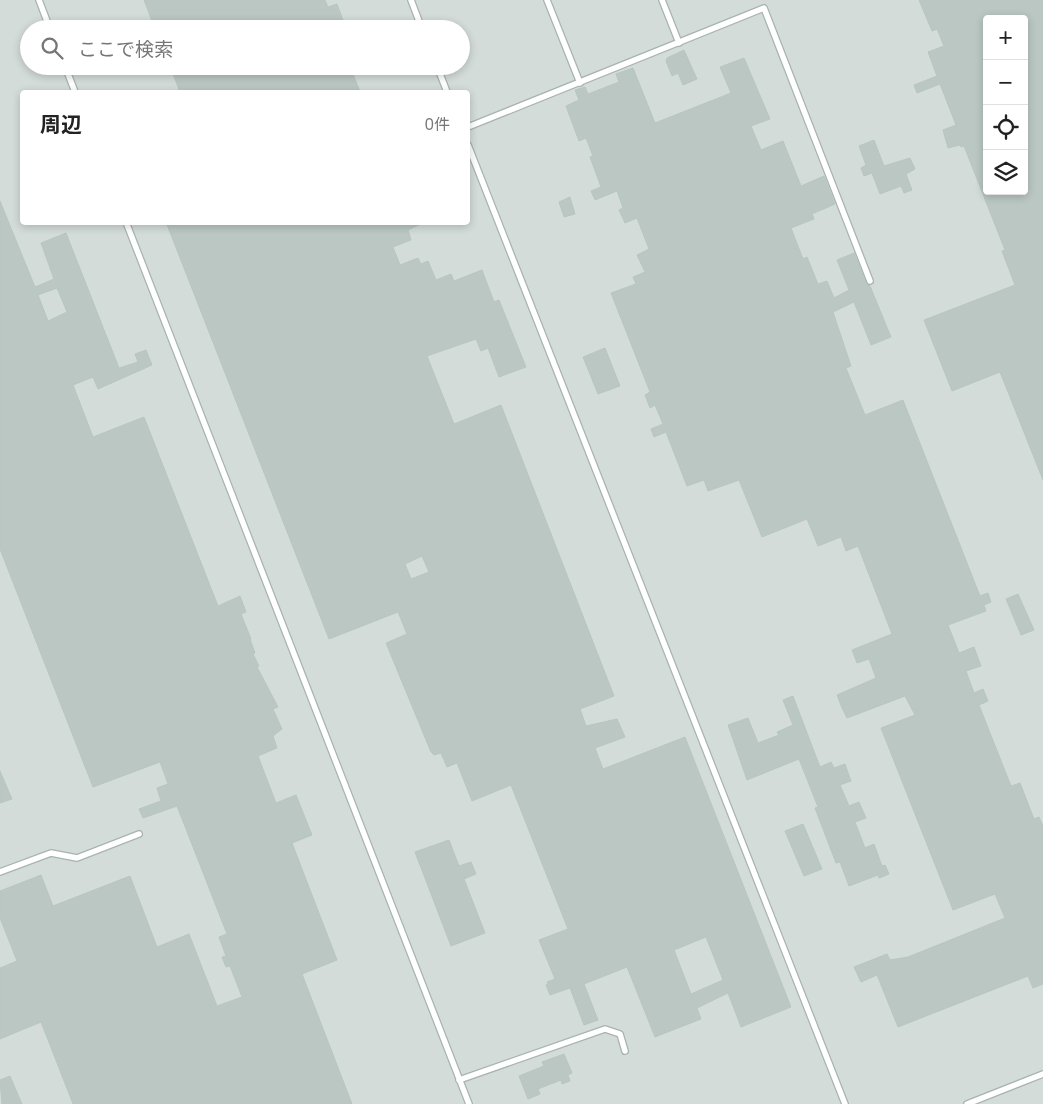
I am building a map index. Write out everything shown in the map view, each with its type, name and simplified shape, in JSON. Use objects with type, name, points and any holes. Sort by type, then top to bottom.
[{"type":"lane","points":[[39,0],[47,20]]},
{"type":"lane","points":[[411,0],[419,20]]},
{"type":"lane","points":[[548,0],[580,83]]},
{"type":"lane","points":[[662,0],[679,43]]},
{"type":"lane","points":[[470,127],[764,8],[870,281]]},
{"type":"lane","points":[[68,75],[74,90]]},
{"type":"lane","points":[[440,75],[446,90]]},
{"type":"lane","points":[[470,150],[845,1104]]},
{"type":"lane","points":[[127,225],[469,1104]]},
{"type":"lane","points":[[0,872],[51,853],[77,858],[139,834]]},
{"type":"lane","points":[[459,1080],[605,1028],[620,1034],[625,1051]]},
{"type":"lane","points":[[967,1104],[1043,1074]]},
{"type":"shaded area","points":[[0,0],[1043,0],[1043,1104],[0,1104]]},
{"type":"building","points":[[144,0],[325,0],[328,7],[337,4],[343,20],[152,20]]},
{"type":"building","points":[[919,0],[1043,0],[1043,480],[1000,372],[952,391],[924,320],[1015,285],[1002,251],[1005,250],[983,195],[1028,195],[1028,15],[983,15],[983,194],[964,146],[948,148],[943,130],[956,125],[940,84],[917,93],[914,85],[937,76],[928,52],[944,46],[937,29],[932,31]]},
{"type":"building","points":[[684,50],[697,79],[683,85],[678,73],[672,76],[666,61],[667,58]]},
{"type":"building","points":[[744,58],[770,119],[751,126],[761,150],[783,141],[801,186],[824,176],[835,204],[812,214],[814,219],[791,228],[803,259],[807,257],[818,284],[827,281],[834,298],[849,290],[837,260],[854,253],[891,337],[871,345],[854,302],[833,312],[851,366],[846,368],[865,415],[903,400],[980,596],[988,593],[991,602],[984,605],[986,611],[948,625],[959,653],[974,647],[981,666],[966,671],[974,693],[983,689],[988,701],[979,705],[1011,786],[1020,783],[1034,819],[1039,817],[1043,826],[1043,984],[1033,988],[1028,976],[898,1027],[877,975],[861,982],[854,967],[887,954],[890,960],[908,957],[1005,918],[995,894],[953,910],[881,728],[915,715],[905,696],[847,718],[842,708],[837,695],[876,678],[869,659],[857,663],[852,650],[892,634],[858,546],[846,551],[841,537],[818,546],[807,519],[762,537],[739,480],[708,491],[704,480],[687,486],[666,432],[654,437],[651,429],[663,424],[655,405],[650,408],[645,395],[650,392],[611,293],[636,284],[633,277],[645,272],[637,255],[649,249],[637,218],[625,223],[619,210],[623,208],[617,191],[595,200],[591,191],[601,187],[590,157],[593,156],[586,138],[579,141],[566,106],[579,100],[575,90],[585,87],[588,94],[619,82],[616,74],[633,68],[655,123],[731,93],[720,67]]},
{"type":"building","points":[[173,75],[353,75],[359,90],[179,90]]},
{"type":"building","points":[[874,140],[884,166],[910,158],[915,169],[906,174],[912,190],[904,193],[901,186],[880,194],[872,173],[864,176],[861,168],[866,165],[859,146]]},
{"type":"building","points":[[570,197],[575,214],[564,217],[559,202]]},
{"type":"building","points":[[0,201],[35,287],[54,279],[41,243],[66,233],[119,368],[138,362],[135,354],[146,350],[152,365],[98,389],[93,377],[73,385],[93,437],[144,417],[218,606],[240,596],[246,612],[241,614],[251,639],[255,653],[253,654],[259,666],[257,667],[278,707],[273,709],[282,729],[273,736],[277,748],[258,756],[276,803],[296,795],[312,835],[292,843],[337,960],[302,974],[352,1104],[73,1104],[41,1022],[0,1039],[0,968],[17,961],[0,918],[0,891],[41,875],[53,906],[130,876],[157,947],[189,934],[217,1006],[242,997],[230,966],[226,967],[222,957],[226,956],[219,937],[227,934],[177,806],[143,818],[139,809],[161,801],[157,788],[168,784],[160,762],[93,787],[0,549]],"holes":[[[57,288],[67,312],[48,321],[38,295]]]},
{"type":"building","points":[[167,225],[419,225],[408,230],[411,240],[393,247],[400,265],[418,258],[421,264],[428,261],[436,280],[451,274],[454,281],[482,270],[494,302],[499,300],[526,367],[499,377],[488,348],[481,351],[476,339],[427,356],[454,424],[501,405],[614,696],[580,709],[586,726],[617,719],[625,737],[595,748],[603,769],[685,737],[791,1007],[741,1027],[728,993],[697,1008],[701,1019],[655,1037],[627,967],[584,984],[598,1020],[584,1025],[570,988],[550,995],[546,985],[548,984],[547,982],[555,979],[539,940],[568,929],[511,785],[472,801],[457,763],[447,767],[441,753],[434,755],[431,752],[386,643],[407,634],[398,612],[329,639]],"holes":[[[422,556],[429,572],[411,579],[405,564]],[[706,937],[723,980],[691,994],[674,950]]]},
{"type":"building","points":[[605,348],[620,386],[598,394],[583,357]]},
{"type":"building","points":[[1018,594],[1034,630],[1021,635],[1006,599]]},
{"type":"building","points":[[793,696],[820,767],[831,762],[834,768],[845,764],[851,781],[840,785],[849,806],[859,802],[866,818],[855,822],[865,848],[874,844],[882,866],[885,865],[889,874],[879,878],[878,875],[849,886],[840,862],[836,863],[815,808],[818,807],[799,759],[747,780],[728,725],[748,718],[758,743],[779,735],[777,732],[793,725],[783,700]]},
{"type":"building","points":[[0,771],[12,799],[0,803]]},
{"type":"building","points":[[803,824],[822,869],[804,876],[785,831]]},
{"type":"building","points":[[449,840],[459,866],[471,862],[476,874],[464,879],[485,933],[451,946],[415,852]]},
{"type":"building","points":[[564,1054],[572,1073],[568,1075],[570,1081],[562,1084],[561,1080],[538,1089],[540,1094],[528,1099],[519,1076],[544,1066],[542,1062]]},
{"type":"building","points":[[10,1076],[22,1104],[2,1104],[0,1080]]}]
